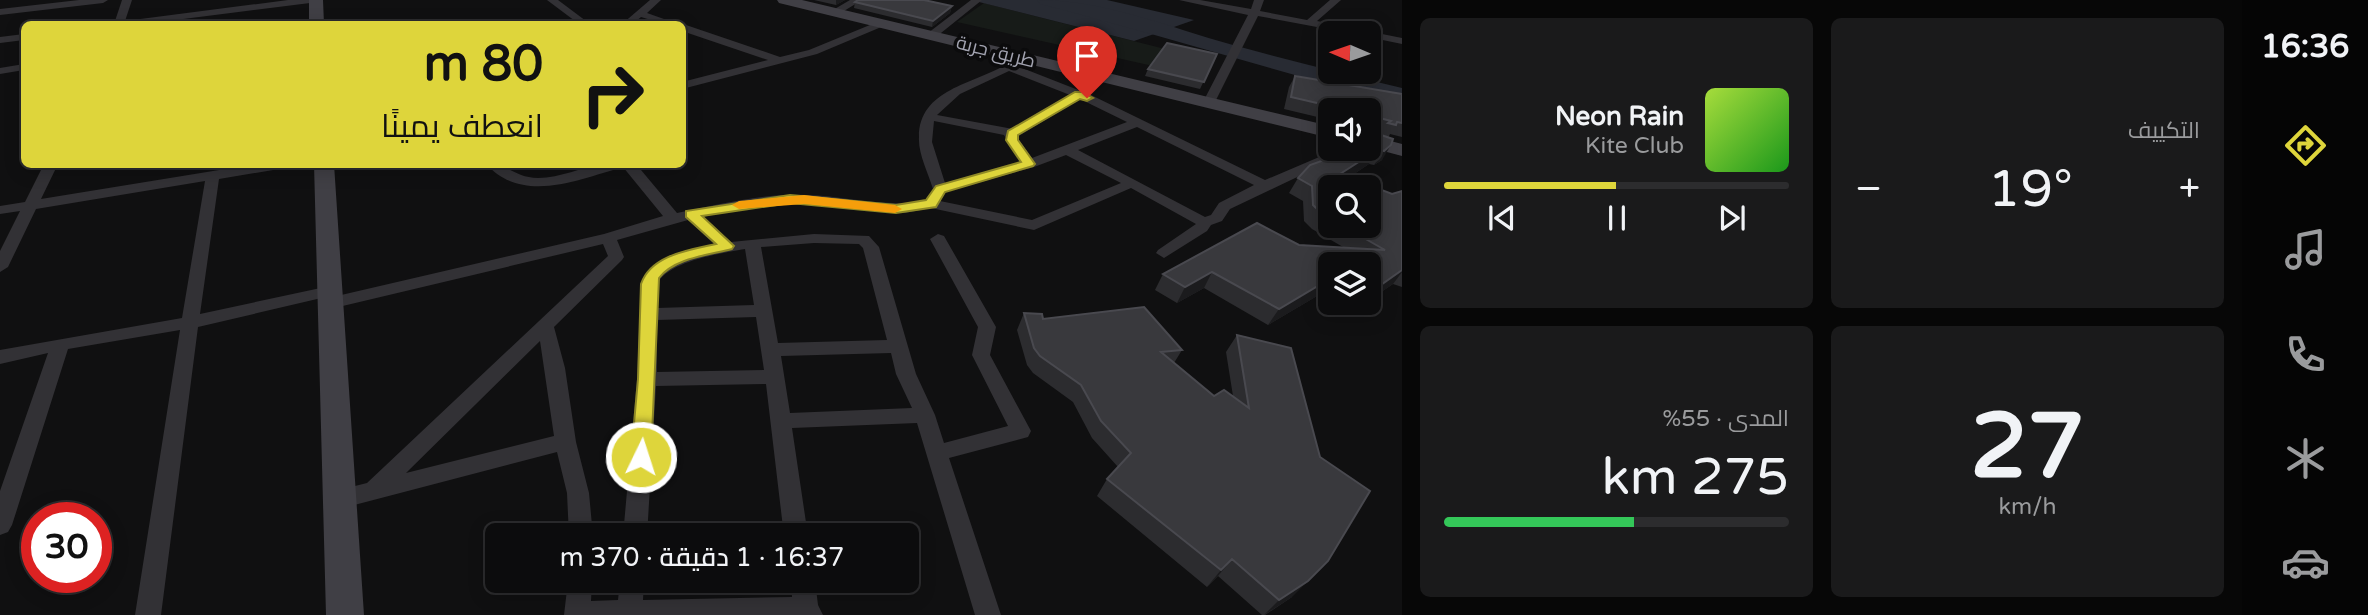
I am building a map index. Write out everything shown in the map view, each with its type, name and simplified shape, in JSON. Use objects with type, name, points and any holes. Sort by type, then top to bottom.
[{"type":"main road","points":[[316,0],[317,21]]},
{"type":"main road","name":"طريق جربة","points":[[784,0],[932,35],[1014,62],[1209,102],[1318,129]]},
{"type":"main road","points":[[1381,144],[1402,150]]},
{"type":"main road","points":[[324,168],[345,615]]},
{"type":"street","points":[[0,12],[103,0]]},
{"type":"street","points":[[120,21],[127,0]]},
{"type":"street","points":[[148,21],[310,0]]},
{"type":"street","points":[[552,0],[581,21]]},
{"type":"street","points":[[631,21],[656,0]]},
{"type":"street","points":[[835,12],[858,0]]},
{"type":"street","points":[[932,35],[977,0]]},
{"type":"street","points":[[1184,0],[1318,24]]},
{"type":"street","points":[[1209,102],[1248,29],[1259,0]]},
{"type":"street","points":[[1310,22],[1336,0]]},
{"type":"street","points":[[641,14],[663,21]]},
{"type":"street","points":[[686,85],[834,45],[882,23]]},
{"type":"street","points":[[686,28],[780,61]]},
{"type":"street","points":[[0,40],[21,37]]},
{"type":"street","points":[[1381,37],[1402,41]]},
{"type":"street","points":[[940,189],[925,137],[926,121],[942,102],[956,91],[1014,62],[1265,185]]},
{"type":"street","points":[[0,71],[21,68]]},
{"type":"street","points":[[930,117],[1013,133],[1079,95]]},
{"type":"street","points":[[931,204],[940,189],[1029,164],[1139,122]]},
{"type":"street","points":[[1013,133],[1012,140],[1029,164]]},
{"type":"street","points":[[1065,149],[1204,222],[1217,218],[1224,206],[1321,161]]},
{"type":"street","points":[[2,261],[49,168]]},
{"type":"street","points":[[0,210],[259,168]]},
{"type":"street","points":[[498,168],[512,180],[537,183],[602,168]]},
{"type":"street","points":[[631,168],[673,218]]},
{"type":"street","points":[[148,615],[165,483],[213,175]]},
{"type":"street","points":[[0,357],[330,297],[608,238],[691,214],[790,199],[896,209],[931,204],[1034,225],[1132,183]]},
{"type":"street","points":[[691,214],[726,246]]},
{"type":"street","points":[[1164,253],[1202,228],[1204,222]]},
{"type":"street","points":[[636,523],[647,379],[649,284],[657,269],[688,255],[726,246],[849,237],[868,242],[906,374],[925,415],[988,615]]},
{"type":"street","points":[[374,490],[616,257],[608,238]]},
{"type":"street","points":[[937,453],[988,442],[1021,431],[981,355],[987,327],[938,239]]},
{"type":"street","points":[[752,243],[775,377],[794,523]]},
{"type":"street","points":[[648,314],[764,310]]},
{"type":"street","points":[[545,325],[555,368],[565,442],[578,493],[580,523]]},
{"type":"street","points":[[0,525],[60,344]]},
{"type":"street","points":[[770,350],[899,346]]},
{"type":"street","points":[[647,379],[775,377]]},
{"type":"street","points":[[781,421],[925,415]]},
{"type":"street","points":[[339,499],[565,442]]},
{"type":"street","points":[[579,593],[578,614],[808,612],[805,593]]},
{"type":"street","points":[[630,612],[631,593]]},
{"type":"shaded area","points":[[971,0],[1107,0],[1194,20],[1134,41]]},
{"type":"shaded area","points":[[984,3],[1165,49],[1153,66],[957,22]]},
{"type":"building","points":[[924,0],[952,6],[933,21],[855,2]]},
{"type":"building","points":[[1167,43],[1217,54],[1204,82],[1148,69]]},
{"type":"building","points":[[1295,76],[1318,80],[1318,84],[1343,84],[1402,94],[1402,123],[1397,122],[1396,125],[1381,118],[1381,98],[1318,98],[1318,103],[1291,97]]},
{"type":"building","points":[[1381,135],[1393,139],[1384,151],[1381,150]]},
{"type":"building","points":[[1321,161],[1360,161],[1340,174],[1343,175],[1318,175],[1318,210],[1313,205],[1312,186],[1298,178],[1310,165]]},
{"type":"building","points":[[1381,190],[1392,194],[1402,191],[1402,270],[1381,285],[1381,252],[1318,252],[1318,286],[1279,309],[1212,272],[1185,287],[1163,274],[1257,223],[1299,245],[1385,250],[1364,238],[1381,238]]},
{"type":"building","points":[[1144,307],[1182,350],[1161,352],[1214,396],[1224,390],[1249,408],[1237,335],[1291,348],[1320,457],[1370,491],[1328,561],[1308,581],[1279,600],[1232,559],[1221,570],[1107,479],[1131,453],[1101,421],[1081,385],[1040,356],[1034,348],[1024,313],[1042,314],[1043,319]]},
{"type":"waterway","points":[[1047,0],[1161,28],[1223,49],[1402,96]]},
{"type":"slow traffic","points":[[739,205],[790,199],[895,209]]},
{"type":"route","points":[[641,457],[651,277],[657,269],[688,255],[726,246],[691,214],[790,199],[896,209],[931,204],[940,189],[1029,164],[1010,136],[1079,95],[1087,98]]}]
